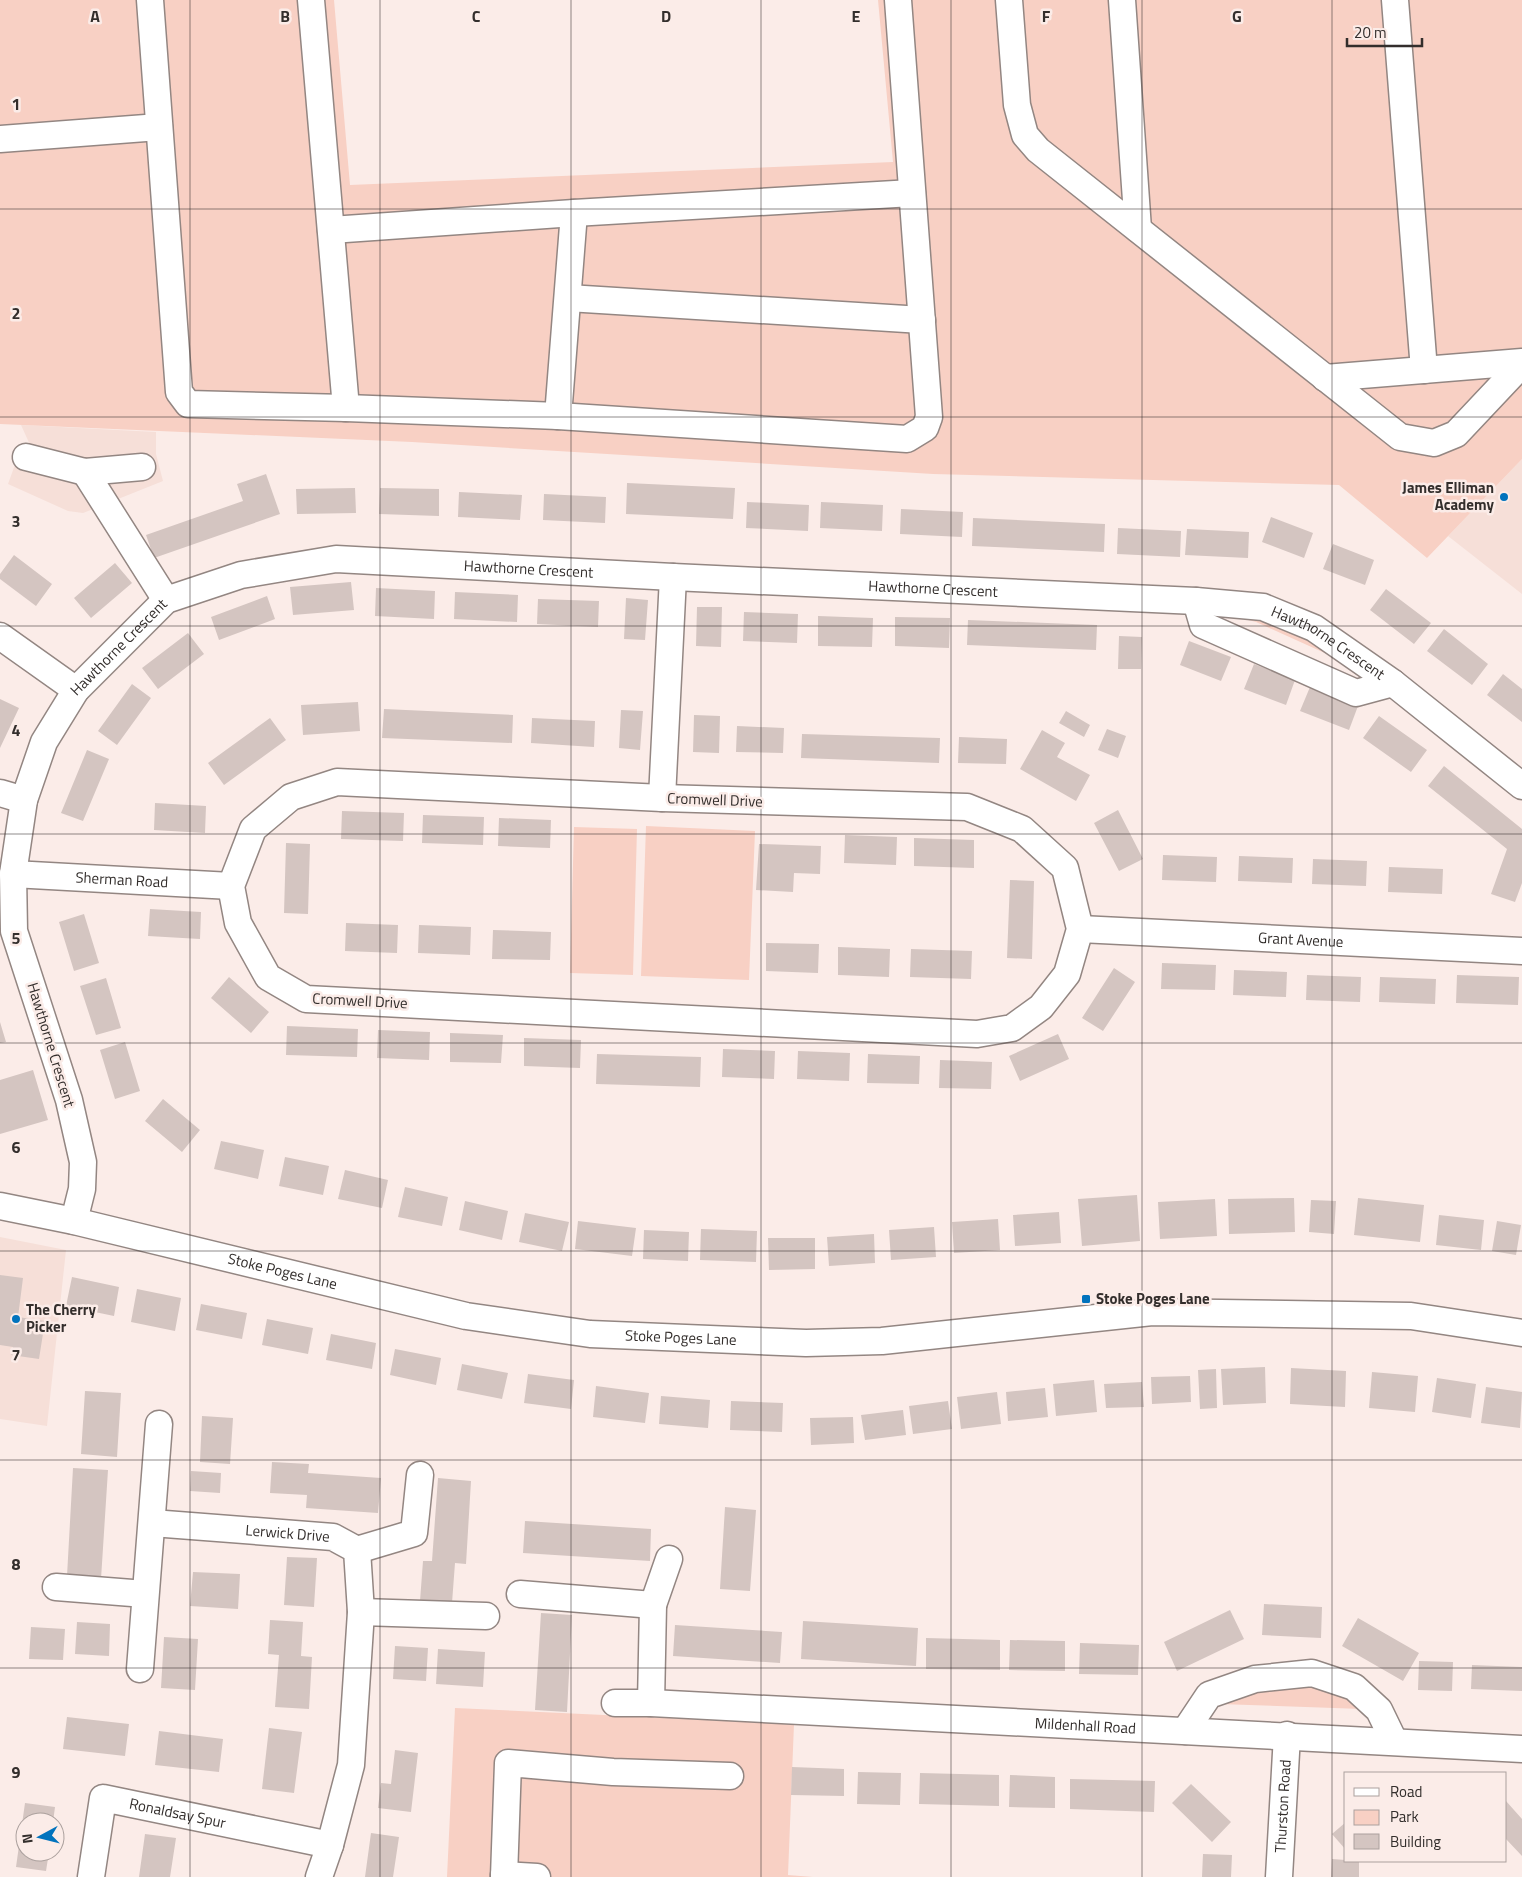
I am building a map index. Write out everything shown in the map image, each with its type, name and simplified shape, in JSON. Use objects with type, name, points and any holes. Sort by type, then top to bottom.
[{"type":"street","points":[[150,0],[179,392],[188,404],[558,416],[907,439],[925,428],[929,417],[898,0]]},
{"type":"street","points":[[312,0],[346,408]]},
{"type":"street","points":[[1009,0],[1017,105],[1026,134],[1038,150],[1400,437],[1434,443],[1456,434],[1522,363]]},
{"type":"street","points":[[1122,0],[1138,229]]},
{"type":"street","points":[[1395,0],[1424,370]]},
{"type":"street","points":[[0,139],[159,127]]},
{"type":"street","points":[[332,230],[574,213],[912,193]]},
{"type":"street","points":[[558,416],[574,213]]},
{"type":"street","points":[[568,298],[922,320]]},
{"type":"street","points":[[1325,378],[1522,363]]},
{"type":"street","points":[[26,457],[85,472],[142,467]]},
{"type":"street","points":[[85,472],[166,600]]},
{"type":"street","name":"Hawthorne Crescent","points":[[74,1222],[82,1189],[83,1162],[69,1100],[14,931],[12,796],[76,690],[166,600],[241,575],[336,559],[673,577],[1196,601],[1263,607],[1314,628],[1393,683],[1522,786]]},
{"type":"street","points":[[662,798],[673,577]]},
{"type":"street","points":[[1196,601],[1203,626],[1356,693],[1393,683]]},
{"type":"street","points":[[0,636],[76,690]]},
{"type":"street","name":"Cromwell Drive","points":[[337,782],[662,798],[967,807],[1022,829],[1065,868],[1080,929],[1067,974],[1041,1007],[1012,1028],[977,1034],[306,999],[268,977],[238,923],[231,886],[253,829],[291,797],[337,782]]},
{"type":"street","name":"Sherman Road","points":[[13,874],[231,886]]},
{"type":"street","name":"Grant Avenue","points":[[1080,929],[1522,951]]},
{"type":"street","name":"Stoke Poges Lane","points":[[0,1206],[466,1316],[590,1334],[806,1343],[882,1341],[1152,1312],[1411,1316],[1522,1333]]},
{"type":"street","points":[[140,1669],[159,1424]]},
{"type":"street","points":[[319,1877],[330,1845],[351,1765],[361,1612],[358,1550],[414,1533],[420,1475]]},
{"type":"street","name":"Lerwick Drive","points":[[152,1523],[333,1537],[358,1550]]},
{"type":"street","points":[[650,1703],[653,1605],[669,1559]]},
{"type":"street","points":[[56,1587],[145,1594]]},
{"type":"street","points":[[520,1594],[653,1605]]},
{"type":"street","points":[[361,1612],[486,1616]]},
{"type":"street","points":[[1185,1731],[1209,1695],[1255,1679],[1312,1673],[1354,1687],[1379,1710],[1394,1741]]},
{"type":"street","name":"Mildenhall Road","points":[[615,1704],[650,1703],[1288,1735],[1522,1749]]},
{"type":"street","name":"Thurston Road","points":[[1279,1877],[1288,1735]]},
{"type":"street","points":[[537,1877],[504,1876],[508,1763],[613,1772],[730,1776]]},
{"type":"street","name":"Ronaldsay Spur","points":[[91,1877],[104,1798],[330,1845]]},
{"type":"shaded area","points":[[21,425],[156,432],[156,454],[163,481],[83,513],[68,511],[8,484],[20,451],[31,447]]},
{"type":"shaded area","name":"James Elliman Academy","points":[[1522,459],[1522,594],[1448,536]]},
{"type":"shaded area","points":[[0,1237],[66,1250],[47,1426],[0,1419]]},
{"type":"green space","points":[[0,0],[334,0],[350,185],[893,162],[878,0],[1522,0],[1522,459],[1427,558],[1339,485],[933,474],[412,442],[0,424]]},
{"type":"green space","points":[[1251,605],[1284,613],[1371,676],[1356,675],[1349,664],[1256,622],[1225,614],[1222,618],[1213,618],[1208,609]]},
{"type":"green space","points":[[646,826],[755,831],[749,980],[641,976]]},
{"type":"green space","points":[[574,827],[637,829],[633,975],[570,973]]},
{"type":"green space","points":[[1327,1681],[1362,1709],[1219,1704],[1266,1682]]},
{"type":"green space","points":[[455,1708],[794,1724],[788,1875],[813,1877],[447,1877]]},
{"type":"building","points":[[266,474],[280,514],[154,558],[146,535],[243,501],[237,484]]},
{"type":"building","points":[[627,483],[735,488],[733,519],[626,514]]},
{"type":"building","points":[[355,488],[356,513],[297,514],[296,489]]},
{"type":"building","points":[[380,488],[439,489],[439,516],[379,514]]},
{"type":"building","points":[[459,492],[522,495],[520,520],[458,517]]},
{"type":"building","points":[[544,494],[606,497],[605,523],[543,520]]},
{"type":"building","points":[[747,502],[809,505],[808,531],[746,528]]},
{"type":"building","points":[[821,502],[883,505],[882,531],[820,528]]},
{"type":"building","points":[[901,509],[963,512],[962,537],[900,534]]},
{"type":"building","points":[[1271,517],[1313,533],[1304,558],[1262,542]]},
{"type":"building","points":[[973,518],[1105,524],[1104,552],[972,546]]},
{"type":"building","points":[[1118,528],[1181,531],[1180,557],[1117,554]]},
{"type":"building","points":[[1187,529],[1249,532],[1248,558],[1185,555]]},
{"type":"building","points":[[1333,544],[1374,560],[1365,585],[1323,569]]},
{"type":"building","points":[[14,555],[52,584],[36,606],[0,579],[0,574]]},
{"type":"building","points":[[115,563],[132,583],[91,618],[74,598]]},
{"type":"building","points":[[351,582],[354,610],[293,615],[290,587]]},
{"type":"building","points":[[376,588],[435,591],[434,619],[375,616]]},
{"type":"building","points":[[1386,589],[1431,623],[1414,644],[1370,610]]},
{"type":"building","points":[[455,592],[518,595],[517,622],[454,619]]},
{"type":"building","points":[[267,596],[275,619],[219,640],[211,617]]},
{"type":"building","points":[[626,598],[648,600],[645,640],[624,639]]},
{"type":"building","points":[[538,599],[599,601],[598,627],[537,624]]},
{"type":"building","points":[[697,607],[722,607],[721,647],[696,646]]},
{"type":"building","points":[[744,612],[798,614],[797,643],[743,641]]},
{"type":"building","points":[[818,616],[873,618],[872,647],[818,646]]},
{"type":"building","points":[[895,617],[950,618],[949,648],[895,646]]},
{"type":"building","points":[[968,620],[1097,625],[1096,650],[967,645]]},
{"type":"building","points":[[1444,629],[1488,664],[1472,685],[1427,651]]},
{"type":"building","points":[[188,633],[204,654],[158,689],[142,668]]},
{"type":"building","points":[[1119,636],[1142,637],[1141,669],[1118,669]]},
{"type":"building","points":[[1189,641],[1231,657],[1221,681],[1180,665]]},
{"type":"building","points":[[1254,664],[1295,680],[1286,705],[1244,689]]},
{"type":"building","points":[[1503,674],[1522,689],[1522,722],[1487,695]]},
{"type":"building","points":[[132,684],[151,698],[117,745],[98,731]]},
{"type":"building","points":[[1310,687],[1358,706],[1349,730],[1300,711]]},
{"type":"building","points":[[0,699],[19,708],[0,748]]},
{"type":"building","points":[[358,702],[360,731],[303,735],[301,705]]},
{"type":"building","points":[[384,709],[513,715],[512,743],[382,738]]},
{"type":"building","points":[[621,710],[643,711],[640,750],[619,748]]},
{"type":"building","points":[[1066,711],[1090,725],[1084,737],[1059,723]]},
{"type":"building","points":[[694,715],[720,716],[719,753],[693,752]]},
{"type":"building","points":[[1379,716],[1427,750],[1411,772],[1363,738]]},
{"type":"building","points":[[270,718],[286,740],[224,785],[208,763]]},
{"type":"building","points":[[532,718],[595,721],[594,747],[531,743]]},
{"type":"building","points":[[737,726],[784,728],[783,753],[736,752]]},
{"type":"building","points":[[1107,729],[1126,736],[1118,758],[1098,750]]},
{"type":"building","points":[[1042,730],[1065,743],[1057,757],[1090,775],[1076,801],[1020,769]]},
{"type":"building","points":[[802,734],[940,738],[939,763],[801,758]]},
{"type":"building","points":[[959,737],[1007,739],[1006,764],[958,763]]},
{"type":"building","points":[[87,750],[109,759],[83,821],[61,813]]},
{"type":"building","points":[[1444,766],[1522,829],[1522,883],[1515,902],[1491,894],[1507,849],[1428,786]]},
{"type":"building","points":[[155,803],[206,806],[205,833],[154,830]]},
{"type":"building","points":[[1118,810],[1143,859],[1119,871],[1094,823]]},
{"type":"building","points":[[342,811],[404,813],[403,841],[341,839]]},
{"type":"building","points":[[423,815],[484,817],[483,845],[422,843]]},
{"type":"building","points":[[499,818],[551,820],[550,848],[498,846]]},
{"type":"building","points":[[845,835],[897,837],[896,865],[844,863]]},
{"type":"building","points":[[914,838],[974,840],[974,868],[914,866]]},
{"type":"building","points":[[286,843],[310,844],[308,914],[284,913]]},
{"type":"building","points":[[759,844],[821,846],[820,874],[794,873],[793,892],[756,890]]},
{"type":"building","points":[[1163,855],[1217,857],[1216,882],[1162,880]]},
{"type":"building","points":[[1239,856],[1293,858],[1292,883],[1238,881]]},
{"type":"building","points":[[1313,859],[1367,861],[1366,886],[1312,884]]},
{"type":"building","points":[[1389,867],[1443,869],[1442,894],[1388,892]]},
{"type":"building","points":[[1010,880],[1034,881],[1032,959],[1007,958]]},
{"type":"building","points":[[150,909],[201,912],[200,939],[148,936]]},
{"type":"building","points":[[84,914],[99,963],[74,971],[59,922]]},
{"type":"building","points":[[346,923],[398,925],[397,953],[345,951]]},
{"type":"building","points":[[419,925],[471,927],[470,955],[418,953]]},
{"type":"building","points":[[493,930],[551,932],[550,960],[492,959]]},
{"type":"building","points":[[766,943],[819,944],[818,973],[766,971]]},
{"type":"building","points":[[838,947],[890,949],[889,977],[838,975]]},
{"type":"building","points":[[911,949],[972,951],[971,979],[910,977]]},
{"type":"building","points":[[1162,963],[1216,965],[1215,990],[1161,989]]},
{"type":"building","points":[[1114,968],[1135,982],[1103,1031],[1082,1018]]},
{"type":"building","points":[[1234,970],[1287,972],[1286,997],[1233,995]]},
{"type":"building","points":[[1307,975],[1361,977],[1360,1002],[1306,1000]]},
{"type":"building","points":[[1457,975],[1519,977],[1518,1005],[1456,1003]]},
{"type":"building","points":[[229,977],[269,1012],[251,1033],[211,998]]},
{"type":"building","points":[[1380,977],[1436,979],[1435,1004],[1379,1002]]},
{"type":"building","points":[[106,978],[121,1028],[96,1035],[80,986]]},
{"type":"building","points":[[0,1022],[6,1042],[0,1043]]},
{"type":"building","points":[[287,1026],[358,1029],[357,1057],[286,1055]]},
{"type":"building","points":[[378,1030],[430,1032],[429,1060],[377,1058]]},
{"type":"building","points":[[450,1033],[503,1035],[501,1063],[450,1062]]},
{"type":"building","points":[[1058,1034],[1069,1059],[1020,1081],[1009,1056]]},
{"type":"building","points":[[524,1038],[581,1040],[580,1068],[524,1066]]},
{"type":"building","points":[[125,1042],[140,1091],[115,1099],[100,1050]]},
{"type":"building","points":[[723,1049],[775,1051],[774,1079],[722,1077]]},
{"type":"building","points":[[798,1051],[850,1053],[849,1081],[797,1079]]},
{"type":"building","points":[[597,1054],[701,1057],[700,1087],[596,1084]]},
{"type":"building","points":[[868,1054],[920,1056],[919,1084],[867,1083]]},
{"type":"building","points":[[940,1060],[992,1062],[991,1089],[939,1088]]},
{"type":"building","points":[[33,1070],[48,1120],[0,1134],[0,1080]]},
{"type":"building","points":[[163,1099],[200,1130],[182,1152],[145,1121]]},
{"type":"building","points":[[221,1141],[264,1150],[258,1179],[214,1169]]},
{"type":"building","points":[[285,1157],[329,1166],[323,1195],[279,1186]]},
{"type":"building","points":[[345,1170],[388,1180],[382,1208],[338,1199]]},
{"type":"building","points":[[405,1187],[448,1197],[442,1226],[398,1217]]},
{"type":"building","points":[[1137,1195],[1140,1241],[1082,1246],[1078,1199]]},
{"type":"building","points":[[1294,1198],[1295,1232],[1229,1234],[1228,1199]]},
{"type":"building","points":[[1358,1198],[1424,1205],[1420,1242],[1354,1235]]},
{"type":"building","points":[[1215,1199],[1217,1236],[1160,1239],[1158,1202]]},
{"type":"building","points":[[1311,1200],[1336,1201],[1334,1234],[1309,1232]]},
{"type":"building","points":[[465,1201],[508,1211],[502,1240],[459,1230]]},
{"type":"building","points":[[1059,1212],[1061,1243],[1015,1246],[1013,1215]]},
{"type":"building","points":[[525,1213],[569,1222],[562,1251],[519,1242]]},
{"type":"building","points":[[1439,1215],[1484,1220],[1481,1250],[1436,1245]]},
{"type":"building","points":[[998,1219],[1000,1250],[954,1253],[952,1222]]},
{"type":"building","points":[[578,1221],[636,1228],[632,1256],[575,1249]]},
{"type":"building","points":[[1497,1221],[1521,1225],[1516,1255],[1492,1251]]},
{"type":"building","points":[[934,1227],[936,1257],[891,1260],[889,1230]]},
{"type":"building","points":[[701,1229],[757,1231],[756,1262],[700,1260]]},
{"type":"building","points":[[644,1230],[689,1232],[688,1261],[643,1259]]},
{"type":"building","points":[[874,1234],[875,1263],[829,1266],[827,1237]]},
{"type":"building","points":[[768,1238],[815,1238],[815,1269],[769,1270]]},
{"type":"building","name":"The Cherry Picker","points":[[0,1275],[23,1278],[18,1317],[45,1321],[39,1359],[11,1355],[13,1347],[0,1345]]},
{"type":"building","points":[[72,1277],[119,1287],[114,1316],[66,1306]]},
{"type":"building","points":[[137,1289],[181,1298],[175,1331],[131,1322]]},
{"type":"building","points":[[201,1304],[247,1313],[242,1339],[196,1330]]},
{"type":"building","points":[[267,1319],[313,1328],[308,1354],[262,1345]]},
{"type":"building","points":[[331,1334],[376,1343],[372,1369],[326,1360]]},
{"type":"building","points":[[395,1349],[441,1358],[436,1385],[390,1375]]},
{"type":"building","points":[[462,1364],[508,1373],[502,1399],[457,1390]]},
{"type":"building","points":[[1265,1367],[1266,1403],[1223,1405],[1221,1369]]},
{"type":"building","points":[[1291,1368],[1346,1371],[1345,1407],[1290,1404]]},
{"type":"building","points":[[1216,1369],[1217,1408],[1200,1409],[1198,1370]]},
{"type":"building","points":[[1372,1372],[1418,1376],[1415,1412],[1369,1408]]},
{"type":"building","points":[[528,1374],[574,1380],[571,1409],[524,1403]]},
{"type":"building","points":[[1190,1376],[1191,1402],[1152,1404],[1151,1377]]},
{"type":"building","points":[[1437,1378],[1476,1384],[1471,1418],[1432,1412]]},
{"type":"building","points":[[1094,1380],[1097,1412],[1056,1416],[1053,1384]]},
{"type":"building","points":[[1142,1382],[1144,1407],[1106,1408],[1104,1384]]},
{"type":"building","points":[[596,1386],[649,1393],[645,1423],[593,1417]]},
{"type":"building","points":[[1486,1387],[1522,1392],[1520,1428],[1481,1423]]},
{"type":"building","points":[[1045,1388],[1048,1417],[1008,1421],[1006,1392]]},
{"type":"building","points":[[85,1391],[121,1393],[117,1457],[81,1454]]},
{"type":"building","points":[[997,1392],[1001,1424],[961,1429],[957,1397]]},
{"type":"building","points":[[661,1396],[710,1400],[708,1428],[659,1424]]},
{"type":"building","points":[[731,1401],[783,1403],[782,1432],[730,1430]]},
{"type":"building","points":[[948,1401],[952,1429],[913,1434],[909,1406]]},
{"type":"building","points":[[903,1410],[906,1435],[865,1440],[861,1415]]},
{"type":"building","points":[[202,1416],[233,1418],[230,1464],[200,1462]]},
{"type":"building","points":[[853,1417],[854,1443],[811,1445],[810,1418]]},
{"type":"building","points":[[272,1462],[309,1464],[308,1473],[381,1478],[378,1513],[306,1508],[307,1495],[270,1493]]},
{"type":"building","points":[[73,1468],[108,1470],[101,1579],[67,1576]]},
{"type":"building","points":[[191,1471],[221,1473],[220,1493],[190,1491]]},
{"type":"building","points":[[438,1478],[471,1481],[466,1564],[455,1563],[452,1603],[420,1601],[423,1561],[432,1561]]},
{"type":"building","points":[[725,1507],[756,1510],[750,1591],[720,1589]]},
{"type":"building","points":[[525,1521],[651,1529],[650,1561],[523,1553]]},
{"type":"building","points":[[287,1557],[317,1558],[314,1607],[284,1605]]},
{"type":"building","points":[[193,1572],[240,1574],[238,1609],[190,1606]]},
{"type":"building","points":[[1264,1604],[1322,1607],[1321,1638],[1262,1635]]},
{"type":"building","points":[[1230,1610],[1244,1639],[1177,1671],[1164,1642]]},
{"type":"building","points":[[541,1613],[572,1615],[567,1712],[535,1710]]},
{"type":"building","points":[[1358,1618],[1419,1653],[1403,1681],[1342,1646]]},
{"type":"building","points":[[270,1620],[303,1622],[301,1656],[312,1657],[309,1709],[275,1707],[279,1655],[268,1654]]},
{"type":"building","points":[[803,1621],[918,1628],[916,1666],[801,1659]]},
{"type":"building","points":[[77,1622],[110,1624],[109,1656],[75,1654]]},
{"type":"building","points":[[675,1625],[782,1632],[780,1663],[673,1656]]},
{"type":"building","points":[[31,1627],[65,1629],[63,1660],[29,1659]]},
{"type":"building","points":[[164,1637],[198,1639],[195,1690],[161,1688]]},
{"type":"building","points":[[926,1638],[1000,1640],[1000,1670],[926,1669]]},
{"type":"building","points":[[1010,1640],[1065,1641],[1065,1671],[1009,1670]]},
{"type":"building","points":[[1080,1643],[1139,1645],[1138,1675],[1079,1674]]},
{"type":"building","points":[[395,1646],[428,1648],[426,1681],[393,1679]]},
{"type":"building","points":[[438,1649],[485,1652],[483,1687],[436,1684]]},
{"type":"building","points":[[1419,1661],[1453,1662],[1452,1691],[1418,1690]]},
{"type":"building","points":[[1472,1665],[1522,1667],[1522,1691],[1471,1689]]},
{"type":"building","points":[[67,1717],[129,1724],[125,1756],[63,1749]]},
{"type":"building","points":[[269,1728],[302,1732],[294,1793],[262,1789]]},
{"type":"building","points":[[159,1731],[223,1739],[219,1772],[155,1765]]},
{"type":"building","points":[[395,1750],[418,1753],[411,1812],[378,1808],[381,1783],[391,1784]]},
{"type":"building","points":[[792,1767],[844,1769],[844,1796],[791,1795]]},
{"type":"building","points":[[858,1772],[901,1773],[900,1805],[857,1804]]},
{"type":"building","points":[[920,1773],[999,1775],[999,1806],[919,1804]]},
{"type":"building","points":[[1010,1775],[1055,1777],[1055,1808],[1009,1807]]},
{"type":"building","points":[[1070,1779],[1155,1781],[1154,1812],[1070,1809]]},
{"type":"building","points":[[1191,1784],[1231,1822],[1212,1842],[1172,1803]]},
{"type":"building","points":[[1507,1802],[1522,1819],[1522,1856],[1507,1840]]},
{"type":"building","points":[[25,1803],[55,1807],[54,1812],[24,1812]]},
{"type":"building","points":[[1344,1824],[1344,1848],[1332,1834]]},
{"type":"building","points":[[371,1833],[399,1837],[393,1877],[365,1877]]},
{"type":"building","points":[[145,1834],[176,1838],[170,1877],[139,1877]]},
{"type":"building","points":[[1203,1854],[1232,1855],[1231,1877],[1202,1877]]},
{"type":"building","points":[[1332,1859],[1344,1860],[1344,1862],[1359,1862],[1359,1877],[1331,1877]]},
{"type":"building","points":[[17,1862],[47,1862],[46,1871],[16,1867]]},
{"type":"place","name":"James Elliman Academy","points":[[1504,497]]},
{"type":"place","name":"Stoke Poges Lane","points":[[1086,1299]]},
{"type":"place","name":"The Cherry Picker","points":[[16,1319]]}]
